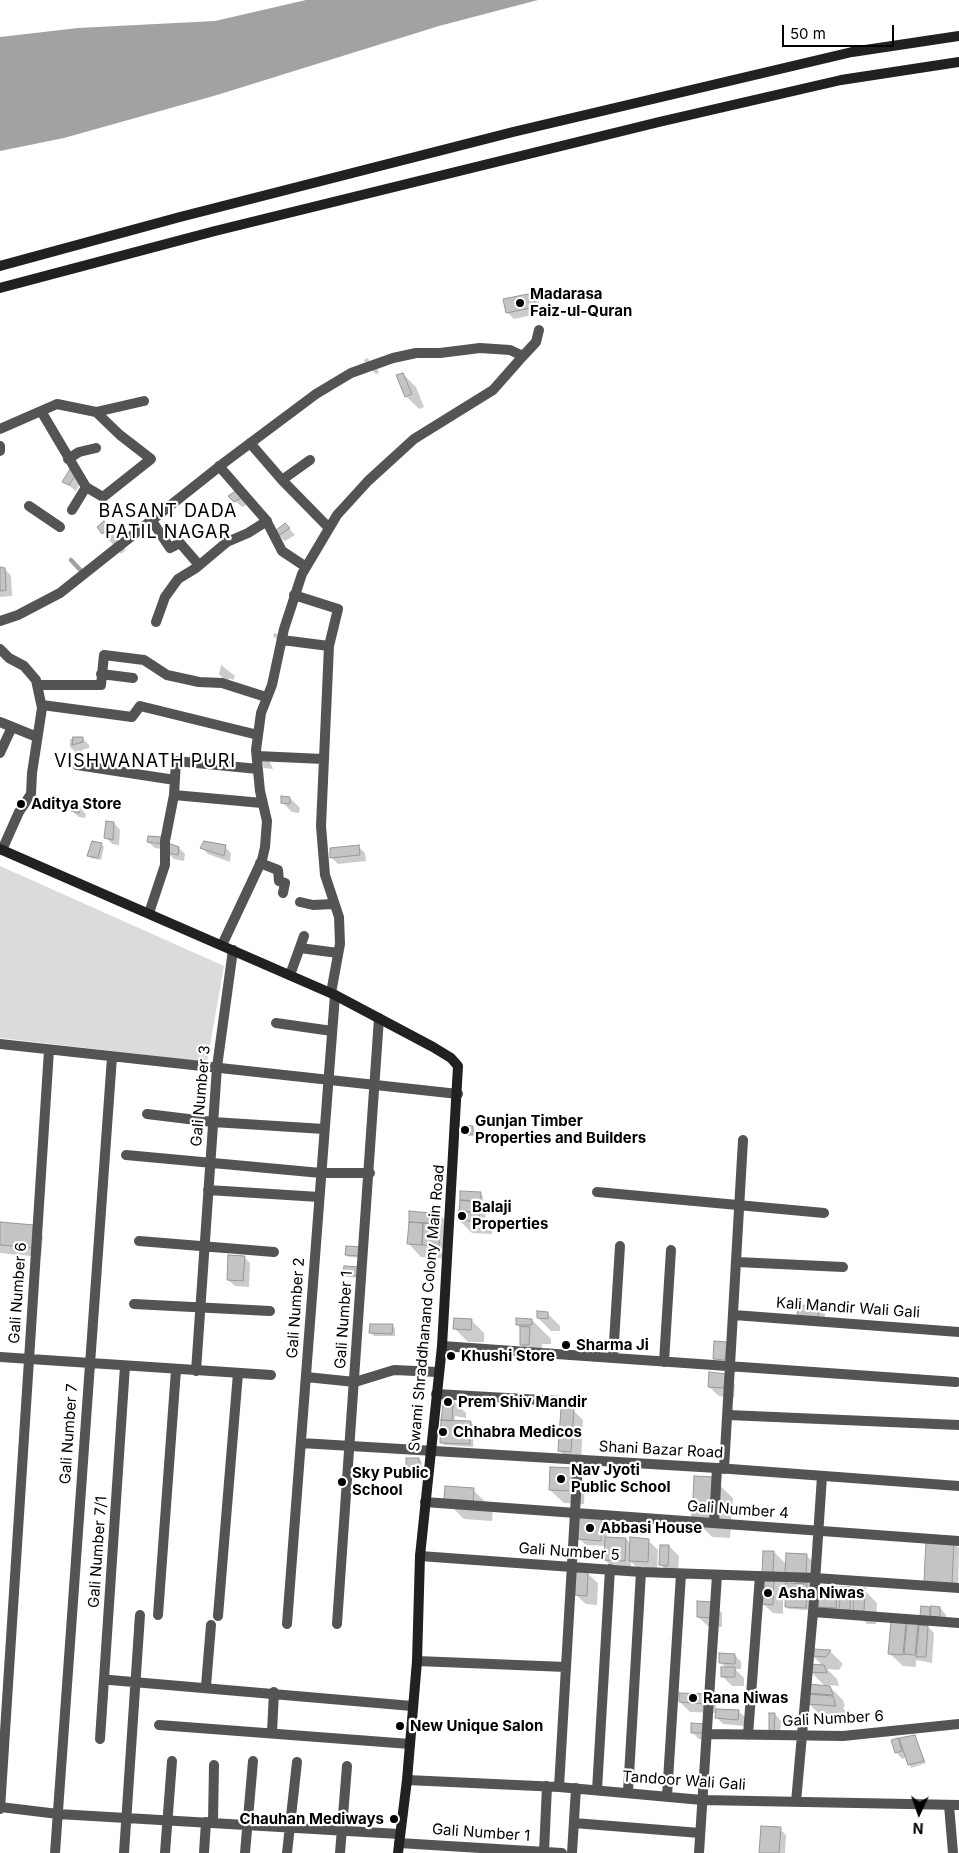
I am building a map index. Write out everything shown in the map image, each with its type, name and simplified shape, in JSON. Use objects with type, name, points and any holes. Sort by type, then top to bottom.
[{"type":"main road","points":[[0,266],[513,132],[852,52],[959,36]]},
{"type":"main road","points":[[0,288],[215,231],[659,122],[841,80],[959,62]]},
{"type":"main road","points":[[1,849],[333,994],[379,1018]]},
{"type":"main road","name":"Swami Shraddhanand Colony Main Road","points":[[379,1018],[433,1047],[451,1058],[458,1066],[458,1094],[442,1346],[420,1556],[417,1661],[412,1706],[408,1780],[399,1843]]},
{"type":"street","points":[[222,945],[260,864],[265,847],[267,829],[258,769],[258,735],[266,696],[272,685],[294,594],[306,567],[344,506],[414,439],[493,390],[536,342],[539,330]]},
{"type":"street","points":[[0,621],[18,615],[60,594],[219,466],[321,391],[351,373],[373,364],[416,353],[440,353],[471,348],[510,350],[523,356]]},
{"type":"street","points":[[0,429],[57,404],[96,412],[144,401]]},
{"type":"street","points":[[41,411],[86,487],[103,497],[151,459],[120,435],[96,412]]},
{"type":"street","points":[[250,443],[282,480],[329,528]]},
{"type":"street","points":[[0,446],[0,451]]},
{"type":"street","points":[[68,459],[79,452],[96,448]]},
{"type":"street","points":[[282,480],[310,460]]},
{"type":"street","points":[[219,466],[267,521],[282,551],[306,567]]},
{"type":"street","points":[[72,510],[86,487]]},
{"type":"street","points":[[29,506],[60,527]]},
{"type":"street","points":[[152,521],[170,548],[180,543],[199,565]]},
{"type":"street","points":[[156,622],[165,598],[178,578],[199,565],[227,542],[248,533],[267,521]]},
{"type":"street","name":"Gali Number 2","points":[[287,1624],[332,1031],[333,994],[338,953],[339,917],[333,904],[325,875],[322,838],[329,646],[338,609],[294,594]]},
{"type":"street","points":[[282,640],[329,646]]},
{"type":"street","points":[[0,649],[24,666],[36,680],[42,705],[31,794],[19,812],[1,849]]},
{"type":"street","points":[[37,685],[101,685],[104,655],[144,660],[167,675],[199,682],[222,683],[266,696]]},
{"type":"street","points":[[101,674],[133,678]]},
{"type":"street","points":[[42,705],[132,717],[140,706],[258,735]]},
{"type":"street","points":[[0,722],[37,737]]},
{"type":"street","points":[[0,753],[12,727]]},
{"type":"street","points":[[257,756],[324,759]]},
{"type":"street","points":[[149,913],[165,865],[166,841],[174,795],[176,760],[258,769]]},
{"type":"street","points":[[77,765],[175,780]]},
{"type":"street","points":[[174,795],[262,803]]},
{"type":"street","points":[[260,864],[278,870],[278,878],[285,883],[283,893]]},
{"type":"street","points":[[300,902],[333,904]]},
{"type":"street","points":[[290,975],[304,936]]},
{"type":"street","points":[[300,948],[338,953]]},
{"type":"street","name":"Gali Number 3","points":[[196,1371],[217,1068],[232,950]]},
{"type":"street","name":"Gali Number 1","points":[[337,1624],[370,1173],[379,1018]]},
{"type":"street","points":[[276,1022],[332,1031]]},
{"type":"street","points":[[0,1044],[328,1078],[458,1094]]},
{"type":"street","name":"Gali Number 6","points":[[0,1808],[49,1050]]},
{"type":"street","name":"Gali Number 7","points":[[58,1814],[112,1057]]},
{"type":"street","points":[[147,1114],[213,1122],[324,1128]]},
{"type":"street","points":[[714,1523],[728,1415],[732,1367],[743,1140]]},
{"type":"street","points":[[126,1156],[321,1173],[370,1173]]},
{"type":"street","points":[[208,1190],[319,1197]]},
{"type":"street","points":[[597,1192],[824,1213]]},
{"type":"street","points":[[139,1241],[274,1252]]},
{"type":"street","points":[[613,1358],[620,1246]]},
{"type":"street","points":[[664,1362],[670,1250]]},
{"type":"street","points":[[737,1262],[843,1268]]},
{"type":"street","points":[[134,1304],[270,1311]]},
{"type":"street","name":"Kali Mandir Wali Gali","points":[[734,1315],[959,1332]]},
{"type":"street","points":[[442,1346],[956,1382]]},
{"type":"street","points":[[0,1357],[270,1375]]},
{"type":"street","name":"Gali Number 7/1","points":[[100,1739],[125,1366]]},
{"type":"street","points":[[158,1615],[176,1370]]},
{"type":"street","points":[[306,1377],[355,1382],[394,1370],[438,1372]]},
{"type":"street","points":[[218,1616],[238,1373]]},
{"type":"street","points":[[436,1394],[560,1401]]},
{"type":"street","points":[[728,1415],[959,1425]]},
{"type":"street","name":"Shani Bazar Road","points":[[300,1443],[721,1468],[959,1486]]},
{"type":"street","points":[[559,1787],[570,1568],[578,1461]]},
{"type":"street","points":[[796,1802],[800,1737],[813,1612],[822,1476]]},
{"type":"street","name":"Gali Number 4","points":[[425,1502],[959,1541]]},
{"type":"street","name":"Gali Number 5","points":[[420,1556],[570,1568],[815,1578],[959,1588]]},
{"type":"street","points":[[597,1790],[610,1570]]},
{"type":"street","points":[[628,1792],[641,1572]]},
{"type":"street","points":[[667,1796],[681,1574]]},
{"type":"street","points":[[699,1853],[717,1575]]},
{"type":"street","points":[[748,1735],[760,1576]]},
{"type":"street","points":[[813,1612],[959,1623]]},
{"type":"street","points":[[124,1853],[140,1616],[139,1628]]},
{"type":"street","points":[[206,1686],[211,1625]]},
{"type":"street","points":[[417,1661],[566,1667]]},
{"type":"street","points":[[110,1680],[206,1686],[412,1706]]},
{"type":"street","points":[[272,1732],[274,1692]]},
{"type":"street","name":"Gali Number 6","points":[[707,1734],[800,1737],[844,1736],[959,1724]]},
{"type":"street","points":[[159,1725],[272,1732],[410,1744]]},
{"type":"street","points":[[166,1853],[172,1761]]},
{"type":"street","points":[[244,1853],[253,1761]]},
{"type":"street","points":[[287,1853],[297,1762]]},
{"type":"street","points":[[204,1853],[214,1765]]},
{"type":"street","points":[[340,1853],[347,1766]]},
{"type":"street","name":"Tandoor Wali Gali","points":[[408,1780],[547,1786],[702,1800],[954,1805]]},
{"type":"street","points":[[544,1852],[547,1786]]},
{"type":"street","points":[[572,1853],[576,1788]]},
{"type":"street","points":[[952,1853],[954,1805]]},
{"type":"street","name":"Gali Number 1","points":[[0,1808],[58,1814],[168,1821],[342,1829],[399,1843],[562,1853]]},
{"type":"street","points":[[55,1853],[58,1814]]},
{"type":"street","points":[[574,1823],[700,1833]]},
{"type":"shaded area","points":[[306,0],[538,0],[439,26],[217,95],[64,138],[0,151],[0,37],[78,28],[215,21]]},
{"type":"shaded area","points":[[0,866],[224,966],[207,1062],[0,1038]]},
{"type":"building","name":"Madarasa Faiz-ul-Quran","points":[[533,293],[536,307],[506,313],[503,299]]},
{"type":"building","points":[[403,373],[412,394],[405,397],[396,375]]},
{"type":"building","points":[[70,469],[75,476],[69,485],[62,482]]},
{"type":"building","points":[[237,490],[243,497],[234,502],[228,496]]},
{"type":"building","points":[[104,521],[109,529],[102,534],[97,527]]},
{"type":"building","points":[[285,523],[290,528],[278,536],[275,531]]},
{"type":"building","points":[[0,567],[5,568],[6,590],[0,591]]},
{"type":"building","points":[[73,737],[83,737],[83,742],[72,745]]},
{"type":"building","points":[[281,796],[290,797],[290,804],[281,803]]},
{"type":"building","points":[[72,805],[80,807],[79,813],[71,811]]},
{"type":"building","points":[[106,821],[114,822],[113,840],[104,838]]},
{"type":"building","points":[[148,836],[163,837],[162,844],[147,842]]},
{"type":"building","points":[[92,841],[102,843],[98,858],[87,856]]},
{"type":"building","points":[[204,841],[226,845],[224,856],[200,848]]},
{"type":"building","points":[[168,843],[179,847],[178,855],[167,853]]},
{"type":"building","points":[[359,845],[360,855],[330,858],[330,848]]},
{"type":"building","points":[[464,1125],[473,1126],[473,1134],[463,1134]]},
{"type":"building","points":[[460,1191],[481,1192],[480,1202],[460,1200]]},
{"type":"building","points":[[460,1200],[480,1202],[479,1213],[459,1211]]},
{"type":"building","points":[[409,1211],[440,1214],[440,1224],[409,1222]]},
{"type":"building","points":[[459,1211],[479,1213],[479,1222],[458,1220]]},
{"type":"building","points":[[0,1222],[34,1225],[32,1248],[0,1245]]},
{"type":"building","points":[[409,1222],[423,1223],[422,1245],[407,1244]]},
{"type":"building","points":[[423,1223],[440,1224],[439,1246],[422,1245]]},
{"type":"building","points":[[346,1246],[363,1247],[362,1256],[345,1255]]},
{"type":"building","points":[[228,1255],[245,1256],[243,1281],[227,1280]]},
{"type":"building","points":[[344,1266],[361,1267],[361,1276],[343,1275]]},
{"type":"building","points":[[798,1305],[819,1306],[818,1317],[797,1316]]},
{"type":"building","points":[[537,1311],[548,1312],[548,1319],[537,1318]]},
{"type":"building","points":[[454,1318],[472,1319],[471,1330],[453,1329]]},
{"type":"building","points":[[516,1318],[532,1319],[532,1325],[516,1325]]},
{"type":"building","points":[[370,1324],[393,1324],[392,1334],[369,1333]]},
{"type":"building","points":[[520,1326],[530,1327],[529,1345],[520,1345]]},
{"type":"building","points":[[714,1341],[727,1342],[725,1360],[713,1359]]},
{"type":"building","points":[[709,1372],[726,1374],[724,1388],[708,1387]]},
{"type":"building","name":"Prem Shiv Mandir","points":[[443,1398],[454,1399],[453,1406],[443,1405]]},
{"type":"building","points":[[443,1405],[453,1406],[452,1421],[441,1420]]},
{"type":"building","points":[[561,1408],[574,1409],[571,1452],[558,1451]]},
{"type":"building","points":[[441,1420],[471,1421],[470,1444],[440,1443]]},
{"type":"building","points":[[406,1458],[419,1458],[419,1469],[406,1469]]},
{"type":"building","name":"Nav Jyoti Public School","points":[[550,1467],[573,1468],[571,1491],[549,1490]]},
{"type":"building","points":[[694,1476],[714,1477],[711,1520],[692,1519]]},
{"type":"building","points":[[445,1486],[474,1488],[473,1502],[444,1500]]},
{"type":"building","name":"Abbasi House","points":[[579,1516],[602,1517],[601,1541],[578,1539]]},
{"type":"building","name":"Abbasi House","points":[[605,1537],[626,1538],[625,1561],[604,1560]]},
{"type":"building","points":[[630,1537],[649,1539],[648,1562],[629,1561]]},
{"type":"building","points":[[926,1540],[954,1542],[952,1584],[924,1582]]},
{"type":"building","points":[[660,1545],[669,1545],[668,1566],[659,1565]]},
{"type":"building","points":[[763,1551],[774,1551],[773,1574],[762,1574]]},
{"type":"building","points":[[786,1553],[807,1554],[806,1575],[785,1574]]},
{"type":"building","points":[[576,1572],[588,1572],[587,1596],[575,1595]]},
{"type":"building","name":"Asha Niwas","points":[[763,1581],[774,1581],[773,1605],[762,1604]]},
{"type":"building","points":[[786,1583],[807,1584],[806,1608],[785,1607]]},
{"type":"building","points":[[817,1586],[838,1587],[836,1608],[816,1607]]},
{"type":"building","points":[[840,1587],[851,1587],[850,1610],[839,1610]]},
{"type":"building","points":[[854,1588],[865,1588],[864,1611],[853,1611]]},
{"type":"building","points":[[697,1601],[713,1602],[712,1618],[697,1617]]},
{"type":"building","points":[[921,1606],[930,1607],[930,1617],[920,1616]]},
{"type":"building","points":[[931,1606],[940,1607],[940,1617],[930,1616]]},
{"type":"building","points":[[891,1622],[906,1623],[903,1655],[888,1654]]},
{"type":"building","points":[[907,1623],[918,1624],[915,1655],[904,1654]]},
{"type":"building","points":[[919,1625],[928,1626],[926,1657],[916,1657]]},
{"type":"building","points":[[812,1649],[831,1650],[826,1657],[812,1656]]},
{"type":"building","points":[[719,1653],[735,1654],[735,1664],[719,1663]]},
{"type":"building","points":[[810,1664],[824,1665],[827,1673],[809,1672]]},
{"type":"building","points":[[721,1667],[735,1667],[735,1677],[721,1677]]},
{"type":"building","points":[[809,1684],[830,1686],[833,1695],[808,1693]]},
{"type":"building","name":"Rana Niwas","points":[[679,1693],[707,1694],[707,1704],[679,1702]]},
{"type":"building","points":[[808,1694],[833,1696],[836,1706],[807,1704]]},
{"type":"building","points":[[716,1709],[739,1710],[738,1720],[715,1718]]},
{"type":"building","points":[[769,1713],[775,1713],[774,1732],[769,1731]]},
{"type":"building","points":[[691,1723],[705,1724],[705,1733],[691,1733]]},
{"type":"building","points":[[915,1735],[924,1761],[908,1765],[899,1738]]},
{"type":"building","points":[[898,1738],[902,1751],[895,1753],[891,1740]]},
{"type":"building","points":[[761,1826],[781,1827],[779,1853],[759,1853]]},
{"type":"waterway","points":[[71,560],[84,574]]},
{"type":"place","name":"Madarasa Faiz-ul-Quran","points":[[520,303]]},
{"type":"place","name":"Aditya Store","points":[[21,804]]},
{"type":"place","name":"Gunjan Timber Properties and Builders","points":[[465,1130]]},
{"type":"place","name":"Balaji Properties","points":[[462,1216]]},
{"type":"place","name":"Sharma Ji","points":[[566,1345]]},
{"type":"place","name":"Khushi Store","points":[[451,1356]]},
{"type":"place","name":"Prem Shiv Mandir","points":[[448,1402]]},
{"type":"place","name":"Chhabra Medicos","points":[[443,1432]]},
{"type":"place","name":"Nav Jyoti Public School","points":[[561,1479]]},
{"type":"place","name":"Sky Public School","points":[[342,1482]]},
{"type":"place","name":"Abbasi House","points":[[590,1528]]},
{"type":"place","name":"Asha Niwas","points":[[768,1593]]},
{"type":"place","name":"Rana Niwas","points":[[693,1698]]},
{"type":"place","name":"New Unique Salon","points":[[400,1726]]},
{"type":"place","name":"Chauhan Mediways","points":[[394,1819]]},
{"type":"district","name":"BASANT DADA PATIL NAGAR","points":[[168,522]]},
{"type":"district","name":"VISHWANATH PURI","points":[[145,762]]}]
